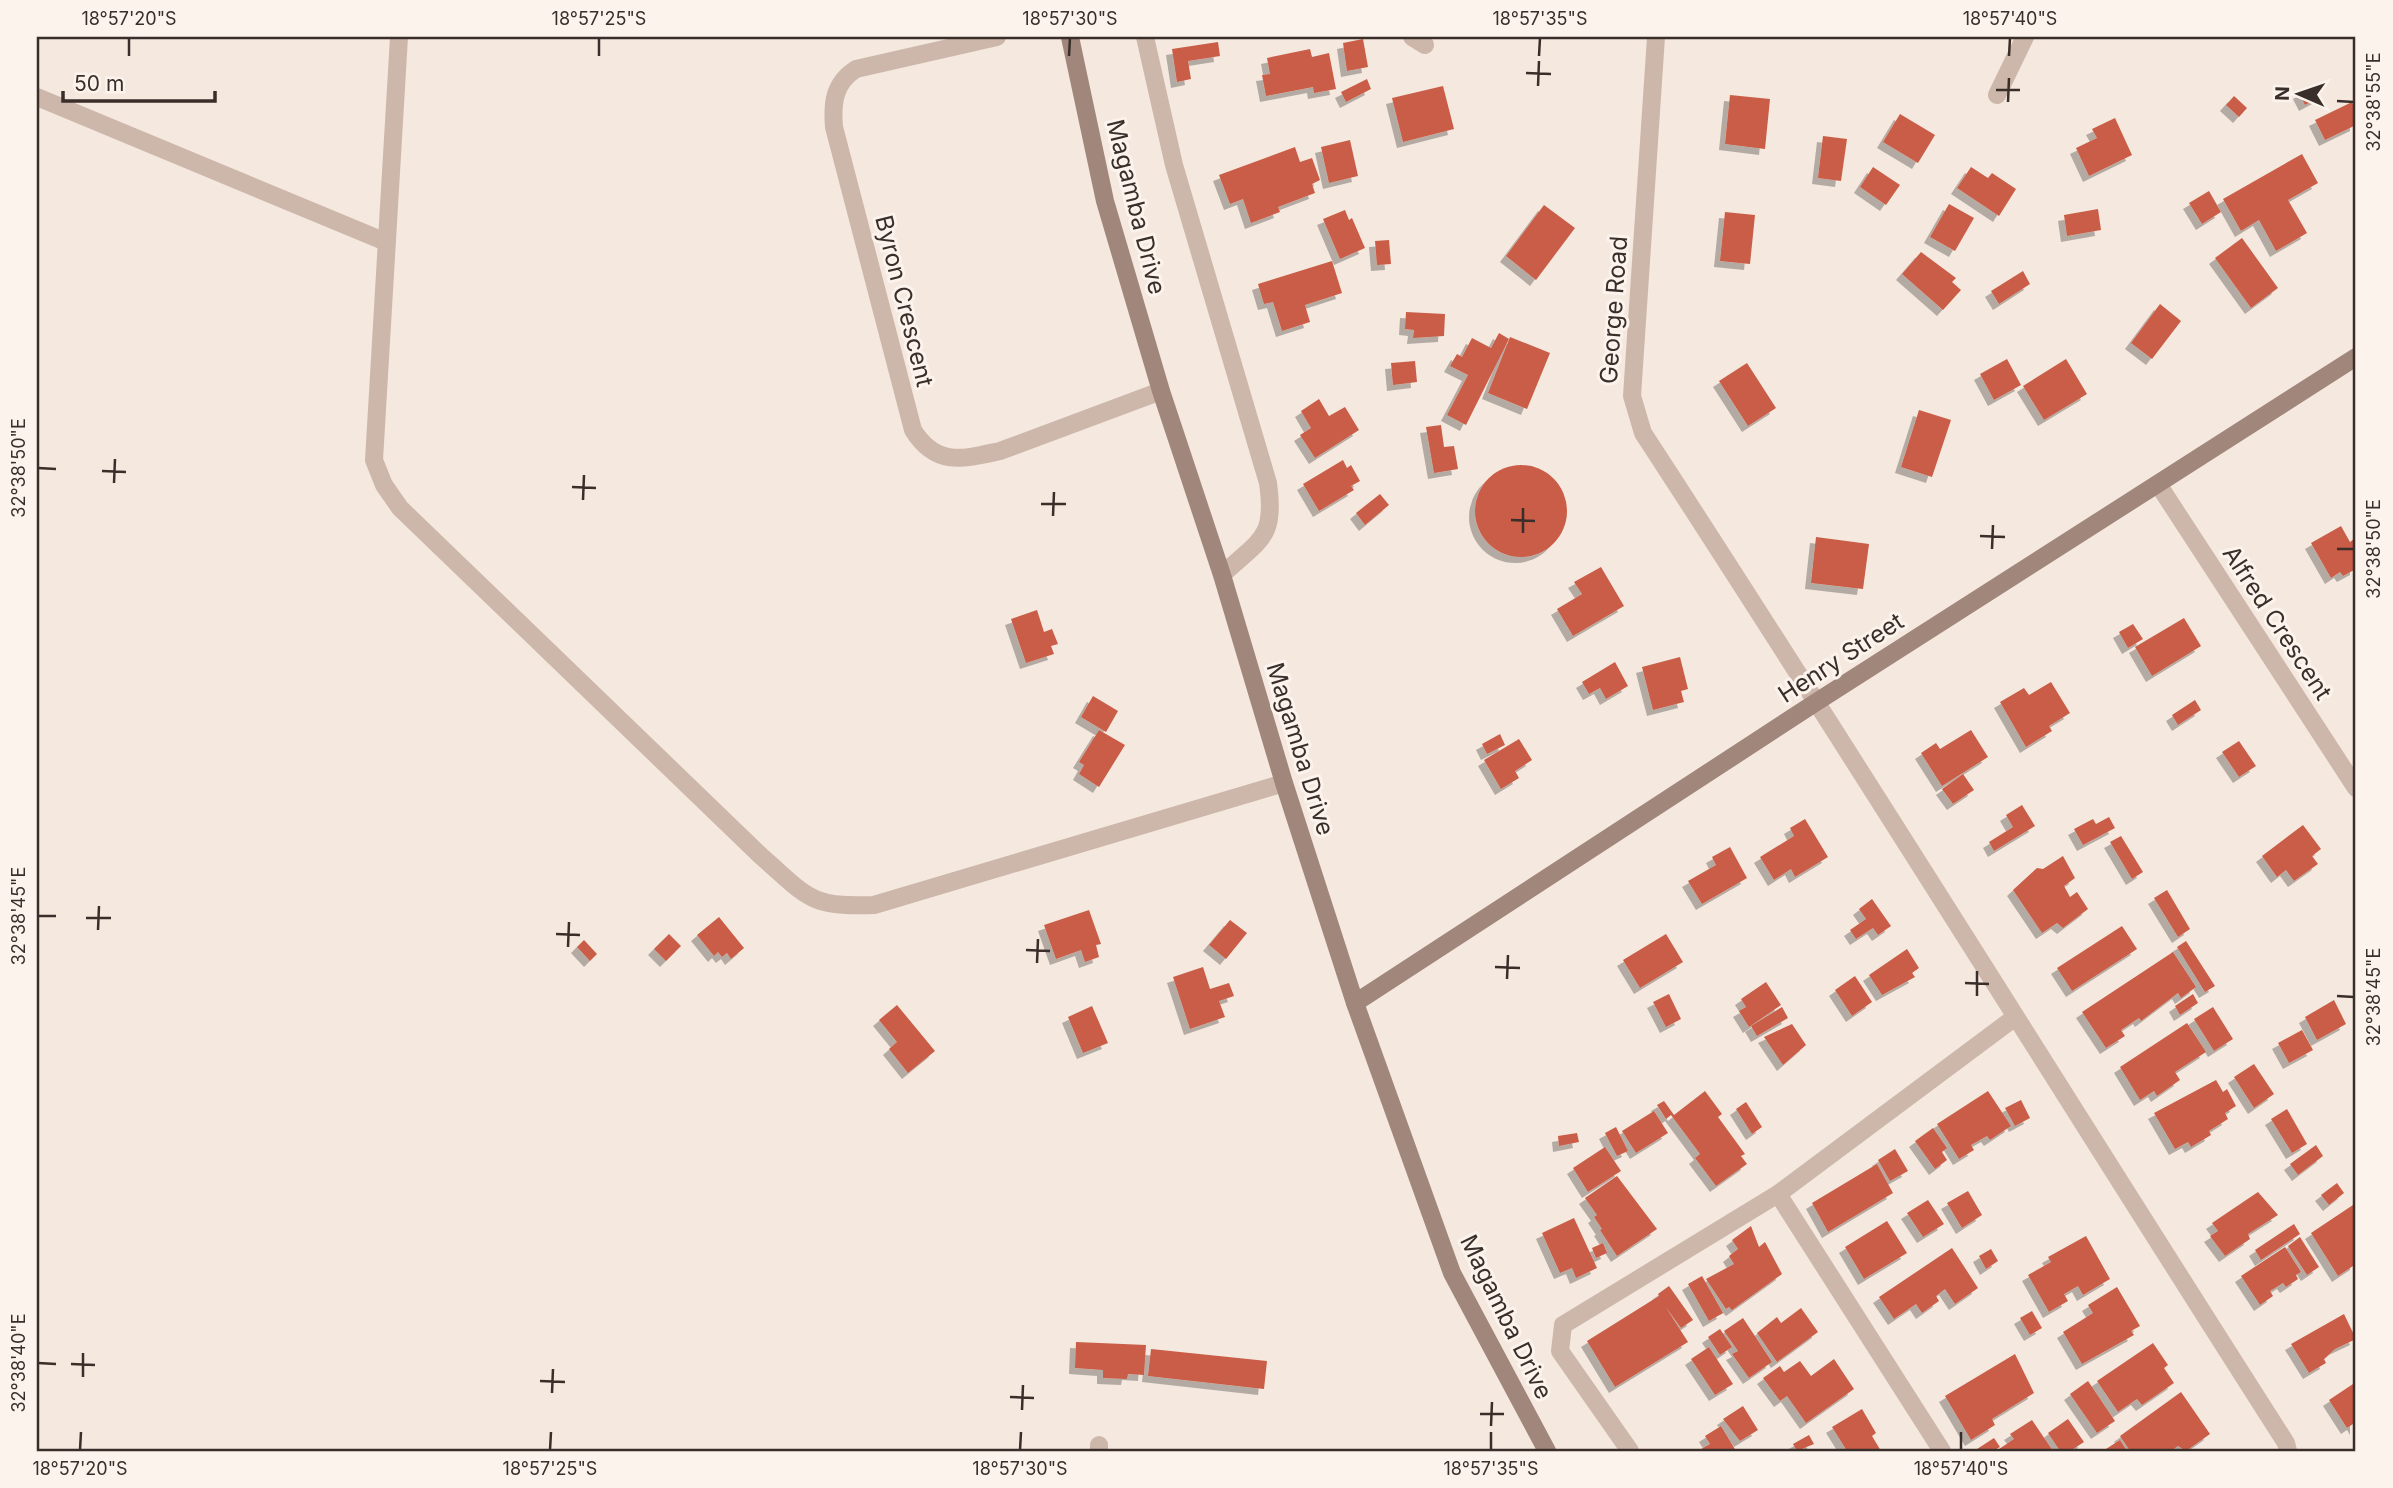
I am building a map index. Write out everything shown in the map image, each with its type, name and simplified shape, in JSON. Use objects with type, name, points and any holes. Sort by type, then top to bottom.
[{"type":"street","points":[[400,37],[374,460],[384,485],[400,508],[440,547],[751,847],[813,901],[841,907],[874,905],[1284,783]]},
{"type":"street","name":"Byron Crescent","points":[[998,37],[856,69],[844,77],[832,108],[913,430],[923,446],[935,454],[951,458],[973,457],[1000,451],[1161,391]]},
{"type":"street","name":"Magamba Drive","points":[[1070,37],[1105,201],[1161,391],[1222,575],[1284,783],[1355,1003],[1452,1273],[1547,1451]]},
{"type":"street","name":"George Road","points":[[1657,37],[1632,396],[1643,433],[1818,701],[2014,1018],[2286,1443],[2288,1451]]},
{"type":"street","points":[[1997,95],[2025,37]]},
{"type":"street","points":[[1151,38],[1174,165],[1270,494],[1273,514],[1264,535],[1222,575]]},
{"type":"street","points":[[37,97],[386,242]]},
{"type":"street","name":"Henry Street","points":[[1355,1003],[1818,701],[2356,357]]},
{"type":"street","name":"Alfred Crescent","points":[[2158,484],[2356,789]]},
{"type":"street","points":[[1630,1451],[1560,1351],[1563,1325],[1778,1194],[2014,1018]]},
{"type":"street","points":[[1778,1194],[1942,1451]]},
{"type":"building","points":[[1363,39],[1368,67],[1347,71],[1343,43]]},
{"type":"building","points":[[1218,42],[1220,56],[1188,61],[1191,79],[1177,82],[1172,49]]},
{"type":"building","points":[[1310,49],[1312,57],[1329,53],[1336,89],[1314,93],[1313,87],[1266,96],[1262,75],[1270,74],[1267,58]]},
{"type":"building","points":[[1367,79],[1371,89],[1346,102],[1341,92]]},
{"type":"building","points":[[2314,85],[2320,97],[2305,105],[2299,93]]},
{"type":"building","points":[[1443,86],[1454,129],[1403,142],[1392,98]]},
{"type":"building","points":[[1730,95],[1770,99],[1765,149],[1725,144]]},
{"type":"building","points":[[2234,96],[2247,108],[2239,117],[2226,105]]},
{"type":"building","points":[[2352,102],[2356,112],[2356,125],[2325,140],[2315,120]]},
{"type":"building","points":[[1900,114],[1935,135],[1918,163],[1883,142]]},
{"type":"building","points":[[2115,118],[2132,155],[2089,176],[2076,148],[2097,138],[2092,129]]},
{"type":"building","points":[[1823,136],[1847,139],[1841,181],[1818,178]]},
{"type":"building","points":[[1350,140],[1358,176],[1329,183],[1321,147]]},
{"type":"building","points":[[1295,147],[1300,162],[1312,158],[1320,180],[1312,184],[1315,193],[1278,207],[1280,212],[1251,223],[1243,199],[1230,204],[1219,175]]},
{"type":"building","points":[[2302,154],[2318,183],[2288,200],[2307,233],[2276,251],[2259,220],[2241,231],[2223,199]]},
{"type":"building","points":[[1873,167],[1900,185],[1886,205],[1860,187]]},
{"type":"building","points":[[1971,167],[1988,178],[1992,173],[2016,189],[1999,216],[1957,188]]},
{"type":"building","points":[[2209,191],[2221,212],[2202,224],[2189,203]]},
{"type":"building","points":[[1949,204],[1974,218],[1955,251],[1930,237]]},
{"type":"building","points":[[1544,205],[1575,228],[1536,280],[1506,256]]},
{"type":"building","points":[[2098,209],[2101,230],[2067,236],[2064,215]]},
{"type":"building","points":[[1345,210],[1349,220],[1352,218],[1365,248],[1340,259],[1323,219]]},
{"type":"building","points":[[1725,212],[1755,215],[1750,264],[1720,261]]},
{"type":"building","points":[[2242,238],[2278,288],[2251,308],[2215,258]]},
{"type":"building","points":[[1389,240],[1391,264],[1377,265],[1375,241]]},
{"type":"building","points":[[1921,252],[1956,278],[1952,282],[1961,290],[1943,310],[1902,274]]},
{"type":"building","points":[[1332,261],[1342,293],[1305,305],[1310,322],[1282,331],[1273,302],[1264,304],[1258,284]]},
{"type":"building","points":[[2023,271],[2030,284],[1999,304],[1991,291]]},
{"type":"building","points":[[2160,304],[2181,321],[2152,359],[2131,343]]},
{"type":"building","points":[[1406,312],[1445,314],[1444,336],[1413,338],[1414,330],[1405,329]]},
{"type":"building","points":[[1499,333],[1509,339],[1466,425],[1447,415],[1468,375],[1450,366],[1457,354],[1462,357],[1472,338],[1491,348]]},
{"type":"building","points":[[1510,337],[1550,353],[1527,409],[1488,393]]},
{"type":"building","points":[[2007,359],[2021,385],[1994,400],[1980,374]]},
{"type":"building","points":[[2066,359],[2087,394],[2044,420],[2023,386]]},
{"type":"building","points":[[1415,361],[1417,382],[1393,385],[1391,363]]},
{"type":"building","points":[[1747,363],[1776,408],[1748,426],[1719,381]]},
{"type":"building","points":[[1319,399],[1329,416],[1345,407],[1359,430],[1315,458],[1300,435],[1311,428],[1301,411]]},
{"type":"building","points":[[1919,410],[1951,420],[1932,477],[1901,467]]},
{"type":"building","points":[[1441,425],[1444,447],[1454,446],[1458,469],[1434,473],[1426,427]]},
{"type":"building","points":[[1343,460],[1347,468],[1351,465],[1360,481],[1351,486],[1354,490],[1319,511],[1303,484]]},
{"type":"building","points":[[1521,465],[1539,469],[1553,479],[1563,493],[1567,511],[1563,529],[1553,543],[1539,553],[1521,557],[1503,553],[1489,543],[1479,529],[1475,511],[1479,493],[1489,479],[1503,469]]},
{"type":"building","points":[[1380,494],[1389,505],[1365,525],[1356,513]]},
{"type":"building","points":[[2341,526],[2350,542],[2354,539],[2356,544],[2356,569],[2343,576],[2340,572],[2331,578],[2311,543]]},
{"type":"building","points":[[1816,537],[1869,544],[1863,589],[1811,583]]},
{"type":"building","points":[[1601,567],[1624,606],[1573,636],[1557,609],[1582,594],[1574,582]]},
{"type":"building","points":[[1037,610],[1044,632],[1052,629],[1058,644],[1051,646],[1054,654],[1026,663],[1011,619]]},
{"type":"building","points":[[2184,618],[2201,646],[2152,676],[2135,647]]},
{"type":"building","points":[[2133,624],[2143,639],[2128,648],[2119,632]]},
{"type":"building","points":[[1680,657],[1688,689],[1681,691],[1684,702],[1653,710],[1642,667]]},
{"type":"building","points":[[1615,662],[1628,686],[1606,699],[1600,688],[1589,694],[1582,682]]},
{"type":"building","points":[[2051,682],[2070,713],[2049,726],[2052,731],[2026,747],[2000,702],[2024,688],[2029,695]]},
{"type":"building","points":[[1093,696],[1118,711],[1106,732],[1081,717]]},
{"type":"building","points":[[2195,700],[2201,710],[2178,725],[2172,715]]},
{"type":"building","points":[[1099,730],[1125,745],[1099,787],[1079,774],[1084,765],[1079,762]]},
{"type":"building","points":[[1971,730],[1988,757],[1942,786],[1921,753],[1936,743],[1940,749]]},
{"type":"building","points":[[1500,734],[1505,745],[1487,754],[1482,744]]},
{"type":"building","points":[[1519,739],[1532,760],[1515,771],[1519,778],[1501,789],[1484,760]]},
{"type":"building","points":[[2239,741],[2256,766],[2239,777],[2222,752]]},
{"type":"building","points":[[1963,774],[1974,790],[1953,804],[1942,789]]},
{"type":"building","points":[[2022,805],[2035,826],[1994,851],[1989,842],[2013,827],[2006,815]]},
{"type":"building","points":[[2109,817],[2115,828],[2083,845],[2074,829],[2093,819],[2096,824]]},
{"type":"building","points":[[1805,819],[1828,857],[1795,877],[1791,869],[1774,880],[1760,857],[1794,836],[1790,828]]},
{"type":"building","points":[[2303,825],[2321,849],[2312,856],[2318,864],[2294,881],[2286,870],[2277,877],[2262,856]]},
{"type":"building","points":[[2121,836],[2143,872],[2132,879],[2110,842]]},
{"type":"building","points":[[1730,847],[1747,878],[1702,904],[1688,881],[1716,865],[1712,857]]},
{"type":"building","points":[[2063,856],[2075,878],[2064,886],[2070,897],[2077,892],[2088,909],[2063,928],[2057,923],[2042,933],[2013,890],[2037,868],[2043,869]]},
{"type":"building","points":[[2167,890],[2190,929],[2178,937],[2154,898]]},
{"type":"building","points":[[1872,899],[1891,926],[1878,935],[1873,928],[1856,939],[1850,930],[1866,919],[1859,909]]},
{"type":"building","points":[[1089,910],[1101,944],[1096,945],[1099,957],[1085,962],[1081,950],[1056,959],[1044,925]]},
{"type":"building","points":[[719,917],[744,948],[731,959],[727,953],[722,957],[718,952],[714,956],[697,935]]},
{"type":"building","points":[[1230,920],[1247,933],[1226,959],[1209,945]]},
{"type":"building","points":[[2122,926],[2137,949],[2072,991],[2057,968]]},
{"type":"building","points":[[669,934],[681,946],[666,961],[654,949]]},
{"type":"building","points":[[1666,934],[1683,962],[1640,988],[1623,960]]},
{"type":"building","points":[[584,940],[597,954],[590,961],[577,947]]},
{"type":"building","points":[[2186,941],[2215,986],[2205,992],[2177,947]]},
{"type":"building","points":[[1907,949],[1919,968],[1912,973],[1915,977],[1882,995],[1869,975]]},
{"type":"building","points":[[2173,952],[2196,987],[2181,998],[2178,993],[2141,1021],[2139,1018],[2121,1030],[2125,1036],[2106,1048],[2082,1012]]},
{"type":"building","points":[[1203,967],[1210,989],[1229,983],[1234,996],[1219,1001],[1225,1017],[1190,1029],[1173,977]]},
{"type":"building","points":[[1855,976],[1872,1002],[1852,1016],[1835,990]]},
{"type":"building","points":[[1766,982],[1781,1005],[1749,1027],[1739,1011],[1746,1007],[1741,999]]},
{"type":"building","points":[[1669,994],[1681,1019],[1666,1027],[1653,1002]]},
{"type":"building","points":[[2193,994],[2198,1003],[2180,1015],[2175,1006]]},
{"type":"building","points":[[2334,1000],[2346,1024],[2317,1040],[2305,1017]]},
{"type":"building","points":[[897,1005],[935,1051],[908,1073],[889,1049],[897,1042],[879,1020]]},
{"type":"building","points":[[1092,1006],[1108,1043],[1083,1053],[1068,1017]]},
{"type":"building","points":[[1782,1007],[1788,1018],[1757,1036],[1751,1026]]},
{"type":"building","points":[[2213,1007],[2233,1039],[2214,1051],[2194,1019]]},
{"type":"building","points":[[2187,1023],[2206,1052],[2175,1072],[2180,1080],[2157,1096],[2154,1091],[2140,1100],[2120,1067]]},
{"type":"building","points":[[1792,1024],[1806,1045],[1783,1065],[1764,1037]]},
{"type":"building","points":[[2302,1030],[2313,1050],[2289,1063],[2278,1043]]},
{"type":"building","points":[[2254,1064],[2274,1094],[2254,1108],[2234,1077]]},
{"type":"building","points":[[2216,1080],[2223,1092],[2227,1089],[2236,1106],[2225,1113],[2228,1119],[2209,1131],[2211,1135],[2191,1147],[2188,1142],[2175,1149],[2154,1113]]},
{"type":"building","points":[[1705,1091],[1722,1114],[1718,1117],[1745,1154],[1741,1156],[1747,1164],[1716,1186],[1695,1158],[1700,1154],[1671,1115],[1666,1119],[1657,1105],[1664,1101],[1674,1115]]},
{"type":"building","points":[[1988,1091],[2011,1126],[1990,1140],[1987,1136],[1971,1145],[1974,1150],[1959,1159],[1937,1124]]},
{"type":"building","points":[[2021,1100],[2030,1118],[2015,1126],[2005,1108]]},
{"type":"building","points":[[1746,1102],[1762,1127],[1752,1134],[1736,1109]]},
{"type":"building","points":[[2287,1109],[2307,1144],[2292,1153],[2271,1119]]},
{"type":"building","points":[[1654,1111],[1668,1133],[1636,1153],[1622,1131]]},
{"type":"building","points":[[1616,1127],[1628,1151],[1617,1156],[1605,1133]]},
{"type":"building","points":[[1933,1128],[1947,1148],[1942,1152],[1947,1160],[1935,1169],[1915,1141]]},
{"type":"building","points":[[1577,1133],[1579,1142],[1559,1146],[1558,1136]]},
{"type":"building","points":[[2316,1145],[2323,1156],[2298,1175],[2290,1164]]},
{"type":"building","points":[[1605,1147],[1621,1171],[1588,1192],[1573,1168]]},
{"type":"building","points":[[1895,1149],[1908,1171],[1890,1181],[1878,1160]]},
{"type":"building","points":[[1877,1164],[1893,1193],[1828,1232],[1812,1203]]},
{"type":"building","points":[[1617,1176],[1657,1229],[1617,1256],[1600,1230],[1602,1229],[1594,1217],[1597,1215],[1585,1198]]},
{"type":"building","points":[[2337,1183],[2344,1193],[2329,1205],[2321,1195]]},
{"type":"building","points":[[1968,1191],[1982,1215],[1962,1228],[1947,1203]]},
{"type":"building","points":[[2258,1192],[2278,1215],[2248,1234],[2250,1239],[2225,1256],[2210,1236],[2218,1231],[2212,1223]]},
{"type":"building","points":[[1928,1200],[1944,1224],[1923,1237],[1907,1213]]},
{"type":"building","points":[[2356,1203],[2356,1264],[2338,1276],[2311,1233]]},
{"type":"building","points":[[1574,1218],[1597,1268],[1576,1278],[1572,1268],[1560,1273],[1542,1233]]},
{"type":"building","points":[[1887,1221],[1907,1253],[1864,1279],[1845,1247]]},
{"type":"building","points":[[2294,1224],[2300,1234],[2261,1260],[2255,1250]]},
{"type":"building","points":[[1751,1226],[1759,1247],[1765,1242],[1782,1274],[1732,1310],[1729,1307],[1726,1309],[1706,1279],[1734,1264],[1729,1256],[1738,1249],[1732,1240]]},
{"type":"building","points":[[2086,1236],[2110,1279],[2083,1295],[2078,1286],[2064,1294],[2068,1301],[2049,1312],[2028,1275],[2051,1262],[2048,1257]]},
{"type":"building","points":[[2300,1237],[2319,1267],[2307,1275],[2288,1246]]},
{"type":"building","points":[[1603,1243],[1607,1253],[1596,1258],[1592,1248]]},
{"type":"building","points":[[2285,1247],[2301,1272],[2296,1275],[2298,1279],[2286,1287],[2283,1283],[2270,1291],[2273,1296],[2260,1305],[2241,1276]]},
{"type":"building","points":[[1952,1248],[1978,1288],[1955,1304],[1945,1289],[1936,1296],[1939,1301],[1922,1313],[1916,1304],[1894,1319],[1879,1297]]},
{"type":"building","points":[[1991,1249],[1998,1261],[1986,1269],[1979,1256]]},
{"type":"building","points":[[1702,1276],[1723,1313],[1709,1321],[1688,1284]]},
{"type":"building","points":[[1669,1286],[1693,1320],[1681,1328],[1665,1306],[1688,1342],[1615,1387],[1587,1341],[1659,1296],[1658,1294]]},
{"type":"building","points":[[2117,1287],[2140,1326],[2131,1331],[2134,1335],[2082,1364],[2063,1332],[2093,1313],[2088,1305]]},
{"type":"building","points":[[1801,1308],[1818,1332],[1777,1362],[1757,1333],[1777,1317],[1781,1323]]},
{"type":"building","points":[[2032,1311],[2042,1328],[2030,1335],[2020,1318]]},
{"type":"building","points":[[2344,1314],[2356,1339],[2335,1349],[2324,1359],[2326,1363],[2309,1373],[2291,1344]]},
{"type":"building","points":[[1743,1318],[1772,1362],[1749,1378],[1732,1354],[1738,1351],[1724,1331]]},
{"type":"building","points":[[1720,1329],[1732,1347],[1720,1355],[1708,1337]]},
{"type":"building","points":[[1076,1342],[1146,1345],[1144,1375],[1128,1374],[1127,1379],[1103,1378],[1103,1370],[1075,1368]]},
{"type":"building","points":[[2153,1343],[2168,1365],[2164,1368],[2174,1383],[2142,1405],[2137,1399],[2118,1412],[2097,1381]]},
{"type":"building","points":[[1709,1347],[1733,1384],[1715,1395],[1691,1359]]},
{"type":"building","points":[[1151,1349],[1267,1361],[1264,1389],[1148,1376]]},
{"type":"building","points":[[2015,1354],[2034,1393],[1992,1419],[1995,1425],[1971,1440],[1945,1396]]},
{"type":"building","points":[[1834,1359],[1854,1389],[1806,1423],[1787,1396],[1780,1401],[1763,1378],[1780,1366],[1784,1372],[1800,1361],[1811,1376]]},
{"type":"building","points":[[2088,1381],[2115,1421],[2097,1433],[2070,1394]]},
{"type":"building","points":[[2356,1382],[2356,1429],[2353,1424],[2347,1428],[2329,1400]]},
{"type":"building","points":[[2181,1392],[2210,1434],[2186,1451],[2178,1446],[2171,1451],[2130,1451],[2120,1436]]},
{"type":"building","points":[[1743,1406],[1758,1430],[1740,1441],[1723,1419]]},
{"type":"building","points":[[1862,1409],[1876,1433],[1872,1436],[1881,1451],[1847,1451],[1832,1427]]},
{"type":"building","points":[[2068,1419],[2084,1442],[2070,1451],[2060,1451],[2048,1433]]},
{"type":"building","points":[[2032,1420],[2053,1451],[1996,1451],[2014,1439],[2010,1434]]},
{"type":"building","points":[[1721,1426],[1736,1451],[1698,1451],[1710,1444],[1705,1436]]},
{"type":"building","points":[[1809,1435],[1814,1444],[1797,1451],[1793,1444]]},
{"type":"building","points":[[1994,1438],[2000,1447],[1993,1451],[1974,1451]]},
{"type":"building","points":[[2120,1440],[2127,1451],[2107,1451],[2106,1449]]}]
